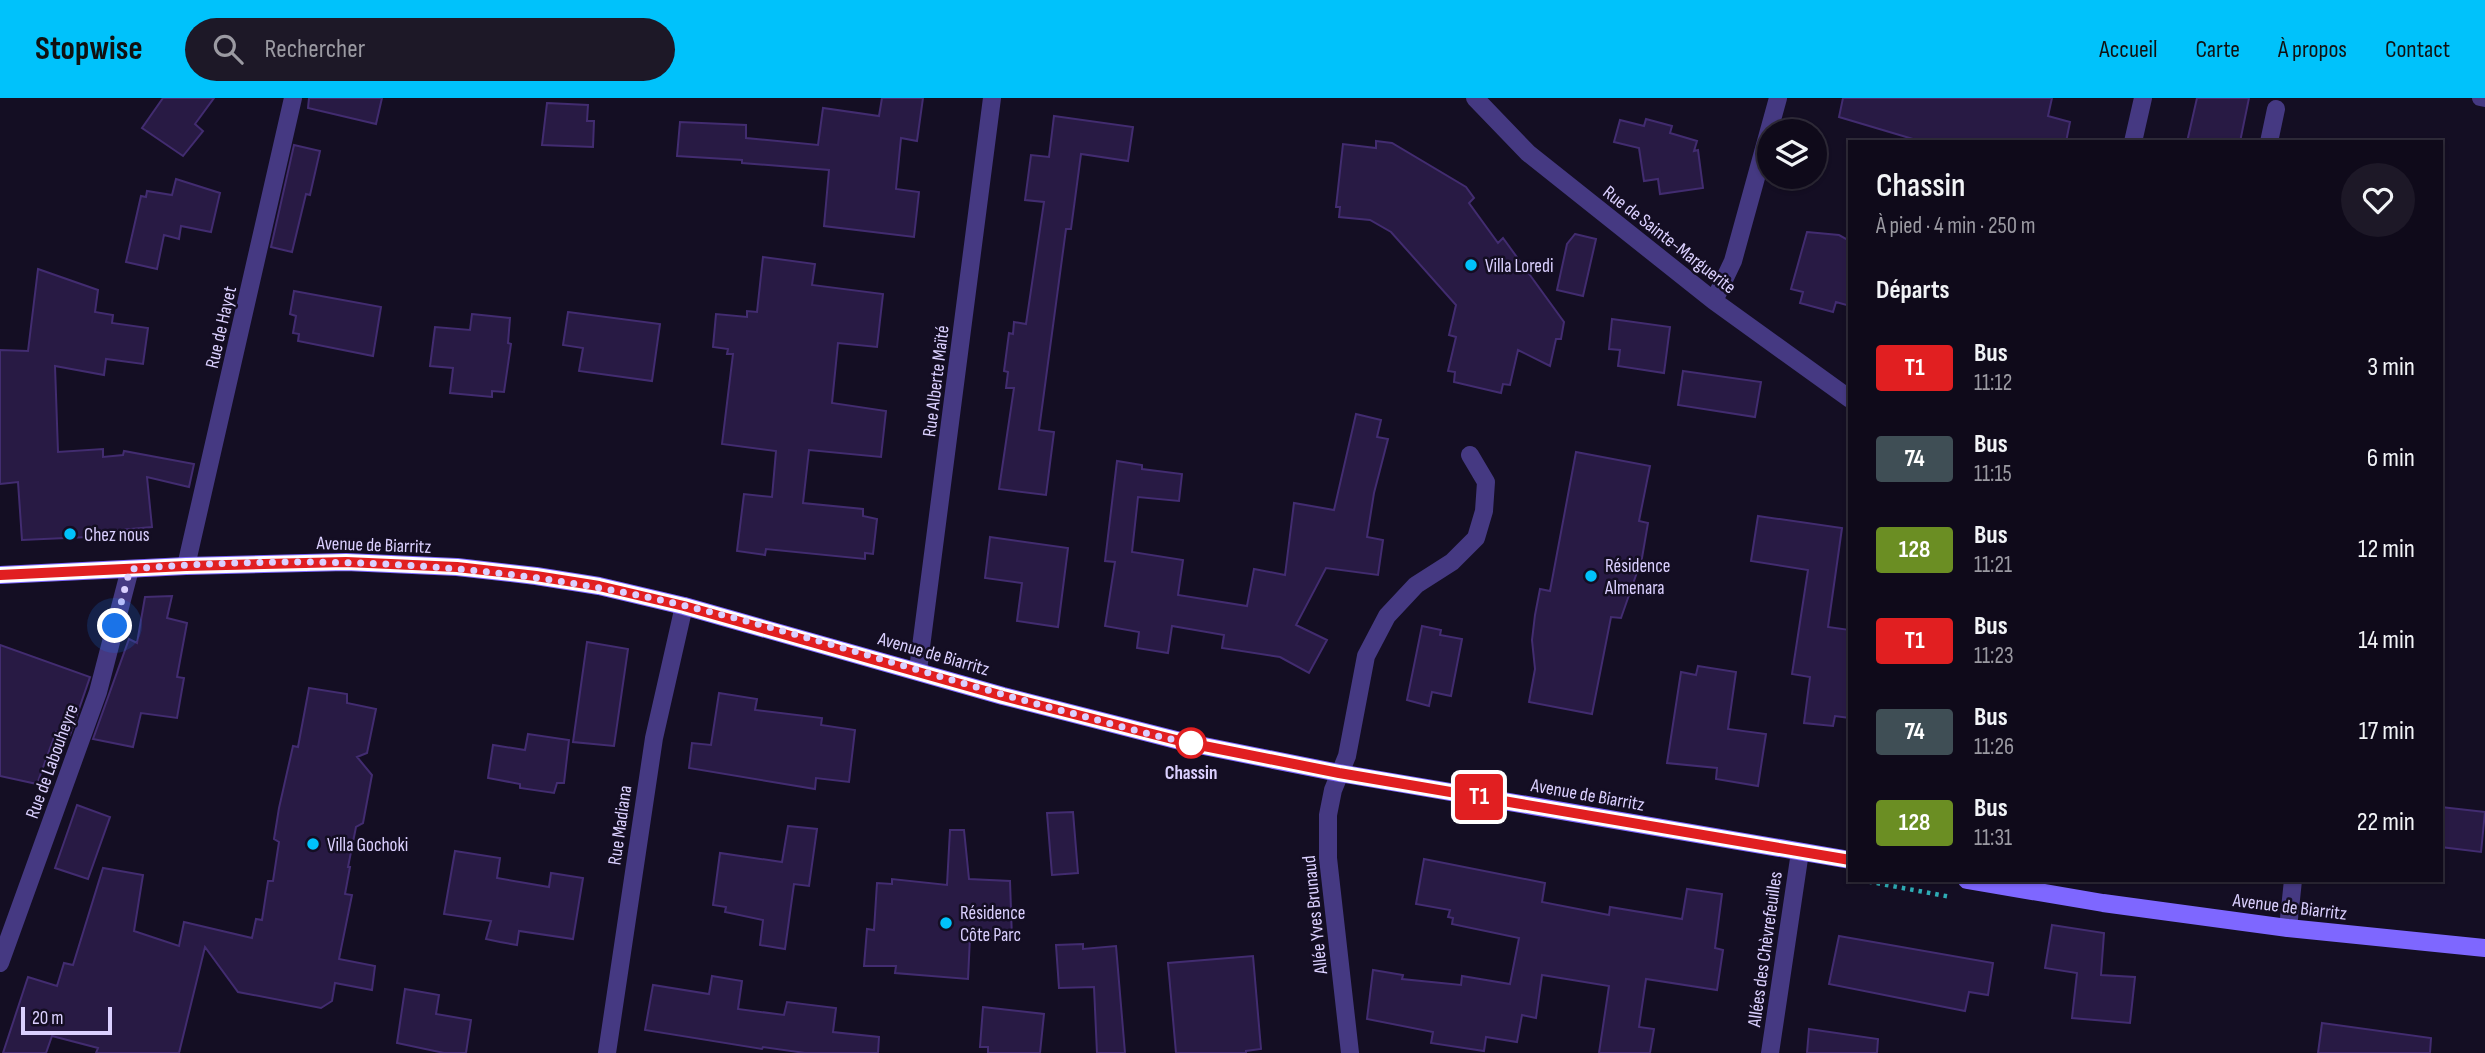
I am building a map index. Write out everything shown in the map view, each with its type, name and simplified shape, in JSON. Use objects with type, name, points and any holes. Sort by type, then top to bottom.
[{"type":"main road","name":"Avenue de Biarritz","points":[[0,575],[346,562],[457,567],[599,586],[684,606],[1003,696],[1184,742],[1339,773],[1848,860]]},
{"type":"main road","name":"Avenue de Biarritz","points":[[1979,882],[2103,903],[2288,928],[2485,948]]},
{"type":"street","name":"Rue de Hayet","points":[[186,566],[293,98]]},
{"type":"street","name":"Rue Alberte Maïté","points":[[918,670],[992,98]]},
{"type":"street","name":"Rue de Sainte-Marguerite","points":[[1475,98],[1528,153],[1714,301],[1848,398]]},
{"type":"street","points":[[1714,301],[1733,261],[1778,98]]},
{"type":"street","points":[[2133,140],[2143,98]]},
{"type":"street","points":[[2269,140],[2276,108]]},
{"type":"street","name":"Allée Yves Brunaud","points":[[1350,1053],[1328,858],[1328,815],[1333,790],[1347,757],[1366,656],[1387,616],[1416,585],[1452,562],[1476,538],[1484,511],[1486,482],[1470,455]]},
{"type":"street","name":"Rue de Labouheyre","points":[[0,963],[98,692],[130,569]]},
{"type":"street","name":"Rue Madiana","points":[[607,1053],[654,738],[684,606]]},
{"type":"street","name":"Allées des Chèvrefeuilles","points":[[1770,1053],[1800,852]]},
{"type":"street","points":[[2288,928],[2293,882]]},
{"type":"building","points":[[163,98],[214,98],[195,124],[203,131],[183,156],[142,128]]},
{"type":"building","points":[[309,98],[382,98],[376,124],[308,108]]},
{"type":"building","points":[[882,98],[923,98],[917,141],[901,138],[896,189],[919,192],[914,237],[824,226],[829,170],[677,156],[680,122],[746,125],[746,138],[818,145],[823,108],[879,116]]},
{"type":"building","points":[[1843,98],[2052,98],[2048,116],[2070,122],[2066,140],[1916,140],[1839,117]]},
{"type":"building","points":[[2197,98],[2249,98],[2240,140],[2187,140]]},
{"type":"building","points":[[547,103],[588,105],[587,121],[594,121],[593,147],[542,145]]},
{"type":"building","points":[[1054,116],[1133,127],[1128,161],[1081,154],[1071,229],[1066,229],[1039,430],[1054,432],[1046,495],[999,489],[1014,388],[1006,388],[1008,372],[1004,371],[1009,333],[1013,334],[1014,322],[1026,324],[1044,202],[1025,200],[1031,155],[1049,157]]},
{"type":"building","points":[[1646,119],[1672,126],[1670,133],[1697,141],[1694,151],[1698,150],[1703,188],[1660,194],[1658,179],[1644,181],[1639,148],[1614,142],[1620,120],[1644,126]]},
{"type":"building","name":"Villa Loredi","points":[[1376,141],[1392,143],[1466,187],[1474,198],[1469,203],[1498,243],[1503,238],[1564,322],[1561,339],[1556,339],[1550,366],[1518,350],[1510,385],[1503,384],[1501,393],[1454,382],[1455,372],[1448,371],[1456,337],[1449,335],[1456,305],[1391,232],[1370,220],[1339,217],[1340,207],[1336,207],[1343,144],[1376,148]]},
{"type":"building","points":[[294,145],[320,151],[310,195],[306,194],[292,252],[271,247]]},
{"type":"building","points":[[176,179],[220,193],[211,232],[181,226],[179,239],[164,235],[157,269],[126,262],[141,196],[146,197],[147,191],[172,195]]},
{"type":"building","points":[[1807,232],[1839,235],[1848,240],[1848,305],[1836,302],[1833,312],[1800,303],[1803,292],[1791,289]]},
{"type":"building","points":[[1575,234],[1596,239],[1583,296],[1557,290],[1567,244]]},
{"type":"building","points":[[763,257],[815,264],[812,285],[883,294],[877,347],[838,343],[832,403],[886,411],[881,457],[809,450],[803,503],[863,509],[863,516],[877,519],[873,554],[865,553],[865,559],[766,549],[765,555],[737,551],[744,494],[772,497],[776,451],[722,444],[733,354],[727,354],[728,349],[713,347],[716,314],[747,317],[747,311],[757,312]]},
{"type":"building","points":[[38,269],[98,290],[95,312],[113,315],[112,323],[148,328],[143,364],[106,359],[104,375],[55,366],[58,452],[103,449],[103,457],[123,455],[124,451],[194,464],[189,487],[147,477],[152,527],[88,533],[88,537],[22,540],[18,482],[0,484],[0,350],[28,351]]},
{"type":"building","points":[[294,291],[381,307],[373,356],[298,341],[299,334],[293,333],[296,316],[290,314]]},
{"type":"building","points":[[568,312],[660,324],[652,381],[579,371],[583,348],[563,345]]},
{"type":"building","points":[[472,314],[510,318],[508,343],[511,344],[504,392],[492,391],[492,397],[450,393],[453,368],[430,366],[435,327],[470,330]]},
{"type":"building","points":[[1612,319],[1670,327],[1664,373],[1618,366],[1620,350],[1609,349]]},
{"type":"building","points":[[1683,371],[1761,382],[1755,417],[1678,405]]},
{"type":"building","points":[[1356,414],[1381,420],[1377,437],[1388,439],[1374,493],[1367,537],[1383,540],[1378,575],[1326,568],[1296,625],[1327,640],[1309,673],[1280,657],[1222,648],[1224,635],[1172,626],[1168,653],[1137,648],[1139,632],[1105,626],[1115,562],[1105,561],[1117,461],[1142,465],[1142,469],[1182,474],[1179,501],[1138,497],[1132,552],[1183,560],[1178,595],[1247,606],[1254,569],[1285,575],[1294,503],[1334,510]]},
{"type":"building","name":"Résidence Almenara","points":[[1576,452],[1650,466],[1639,521],[1648,523],[1642,558],[1621,618],[1611,617],[1592,714],[1529,702],[1535,669],[1532,640],[1535,615],[1540,589],[1550,591]]},
{"type":"building","points":[[1758,516],[1842,528],[1828,627],[1848,630],[1848,718],[1835,716],[1833,726],[1804,723],[1810,677],[1792,674],[1808,570],[1751,561]]},
{"type":"building","points":[[990,537],[1068,548],[1058,627],[1017,621],[1022,583],[985,578]]},
{"type":"building","points":[[172,596],[167,618],[187,623],[177,677],[184,678],[177,718],[141,713],[133,747],[93,739],[129,639],[137,643],[145,597]]},
{"type":"building","points":[[1422,626],[1441,630],[1440,635],[1462,639],[1451,696],[1432,692],[1429,706],[1407,700]]},
{"type":"building","points":[[587,642],[628,649],[614,746],[573,742]]},
{"type":"building","points":[[0,645],[90,677],[70,735],[56,732],[37,784],[0,776]]},
{"type":"building","points":[[1698,666],[1736,672],[1728,729],[1766,734],[1758,786],[1716,779],[1717,768],[1667,763],[1681,672],[1696,675]]},
{"type":"building","points":[[309,688],[347,694],[347,703],[376,709],[367,753],[357,757],[372,775],[363,823],[356,827],[348,867],[345,894],[352,895],[339,959],[375,966],[372,990],[335,983],[332,1001],[321,1008],[238,992],[205,947],[179,1053],[96,1053],[98,1048],[52,1036],[46,1053],[3,1053],[28,977],[57,986],[64,963],[73,965],[103,868],[143,875],[134,931],[179,946],[184,922],[252,938],[256,919],[262,920],[268,881],[273,881],[279,842],[274,839],[279,808],[293,746],[298,747]]},
{"type":"building","points":[[719,693],[757,699],[755,710],[822,718],[821,725],[855,730],[849,782],[816,778],[815,789],[689,768],[692,743],[711,745]]},
{"type":"building","points":[[528,734],[569,740],[564,783],[557,783],[554,793],[520,788],[520,784],[488,778],[493,745],[525,750]]},
{"type":"building","points":[[77,805],[110,817],[88,879],[55,868]]},
{"type":"building","points":[[2443,807],[2485,812],[2481,852],[2443,847]]},
{"type":"building","points":[[1073,812],[1078,873],[1052,875],[1047,813]]},
{"type":"building","points":[[788,826],[817,829],[809,886],[794,884],[785,949],[760,945],[763,920],[725,912],[726,907],[713,905],[720,853],[782,862]]},
{"type":"building","name":"Résidence Côte Parc","points":[[950,830],[964,830],[969,879],[1010,881],[1012,939],[970,937],[968,979],[895,973],[896,966],[864,966],[867,929],[874,930],[877,883],[892,884],[892,879],[947,885]]},
{"type":"building","points":[[455,851],[500,858],[497,878],[549,887],[551,873],[583,878],[573,939],[519,931],[517,945],[500,942],[486,939],[491,921],[444,914]]},
{"type":"building","points":[[1424,859],[1545,883],[1542,902],[1609,915],[1610,907],[1682,919],[1687,889],[1722,894],[1715,948],[1723,950],[1717,990],[1646,979],[1639,1027],[1654,1029],[1650,1053],[1599,1053],[1609,986],[1542,975],[1536,1018],[1522,1015],[1517,1042],[1486,1037],[1484,1051],[1431,1043],[1433,1032],[1367,1019],[1373,970],[1403,975],[1402,979],[1461,985],[1462,976],[1510,984],[1519,938],[1452,924],[1453,918],[1448,917],[1450,910],[1416,904]]},
{"type":"building","points":[[2052,925],[2104,933],[2101,975],[2135,977],[2130,1023],[2072,1018],[2077,973],[2045,968]]},
{"type":"building","points":[[1839,936],[1993,963],[1988,995],[1969,992],[1965,1011],[1829,984]]},
{"type":"building","points":[[1083,944],[1083,949],[1116,946],[1125,1053],[1097,1053],[1094,987],[1059,988],[1056,945]]},
{"type":"building","points":[[1253,956],[1261,1049],[1246,1053],[1176,1053],[1168,963]]},
{"type":"building","points":[[712,976],[742,981],[738,1009],[784,1015],[787,1002],[836,1008],[833,1032],[879,1037],[878,1053],[805,1053],[762,1049],[645,1030],[653,985],[709,994]]},
{"type":"building","points":[[405,989],[439,995],[436,1014],[471,1020],[466,1053],[444,1053],[397,1043]]},
{"type":"building","points":[[983,1007],[1044,1014],[1040,1053],[988,1053],[988,1047],[980,1047]]},
{"type":"building","points":[[2322,1023],[2431,1038],[2430,1053],[2318,1053]]},
{"type":"building","points":[[1809,1029],[1878,1039],[1877,1053],[1807,1053]]},
{"type":"bus line","name":"T1","points":[[0,575],[346,562],[457,567],[536,576],[599,586],[684,606],[1003,696],[1184,742],[1339,773],[1848,860]]},
{"type":"place","name":"Villa Loredi","points":[[1471,265]]},
{"type":"place","name":"Chez nous","points":[[70,534]]},
{"type":"place","name":"Résidence Almenara","points":[[1591,576]]},
{"type":"place","name":"Chassin","points":[[1191,743]]},
{"type":"place","name":"Villa Gochoki","points":[[313,844]]},
{"type":"place","name":"Résidence Côte Parc","points":[[946,923]]},
{"type":"route","points":[[115,626],[130,569],[346,562],[457,567],[599,586],[684,606],[1003,696],[1191,743]]}]
